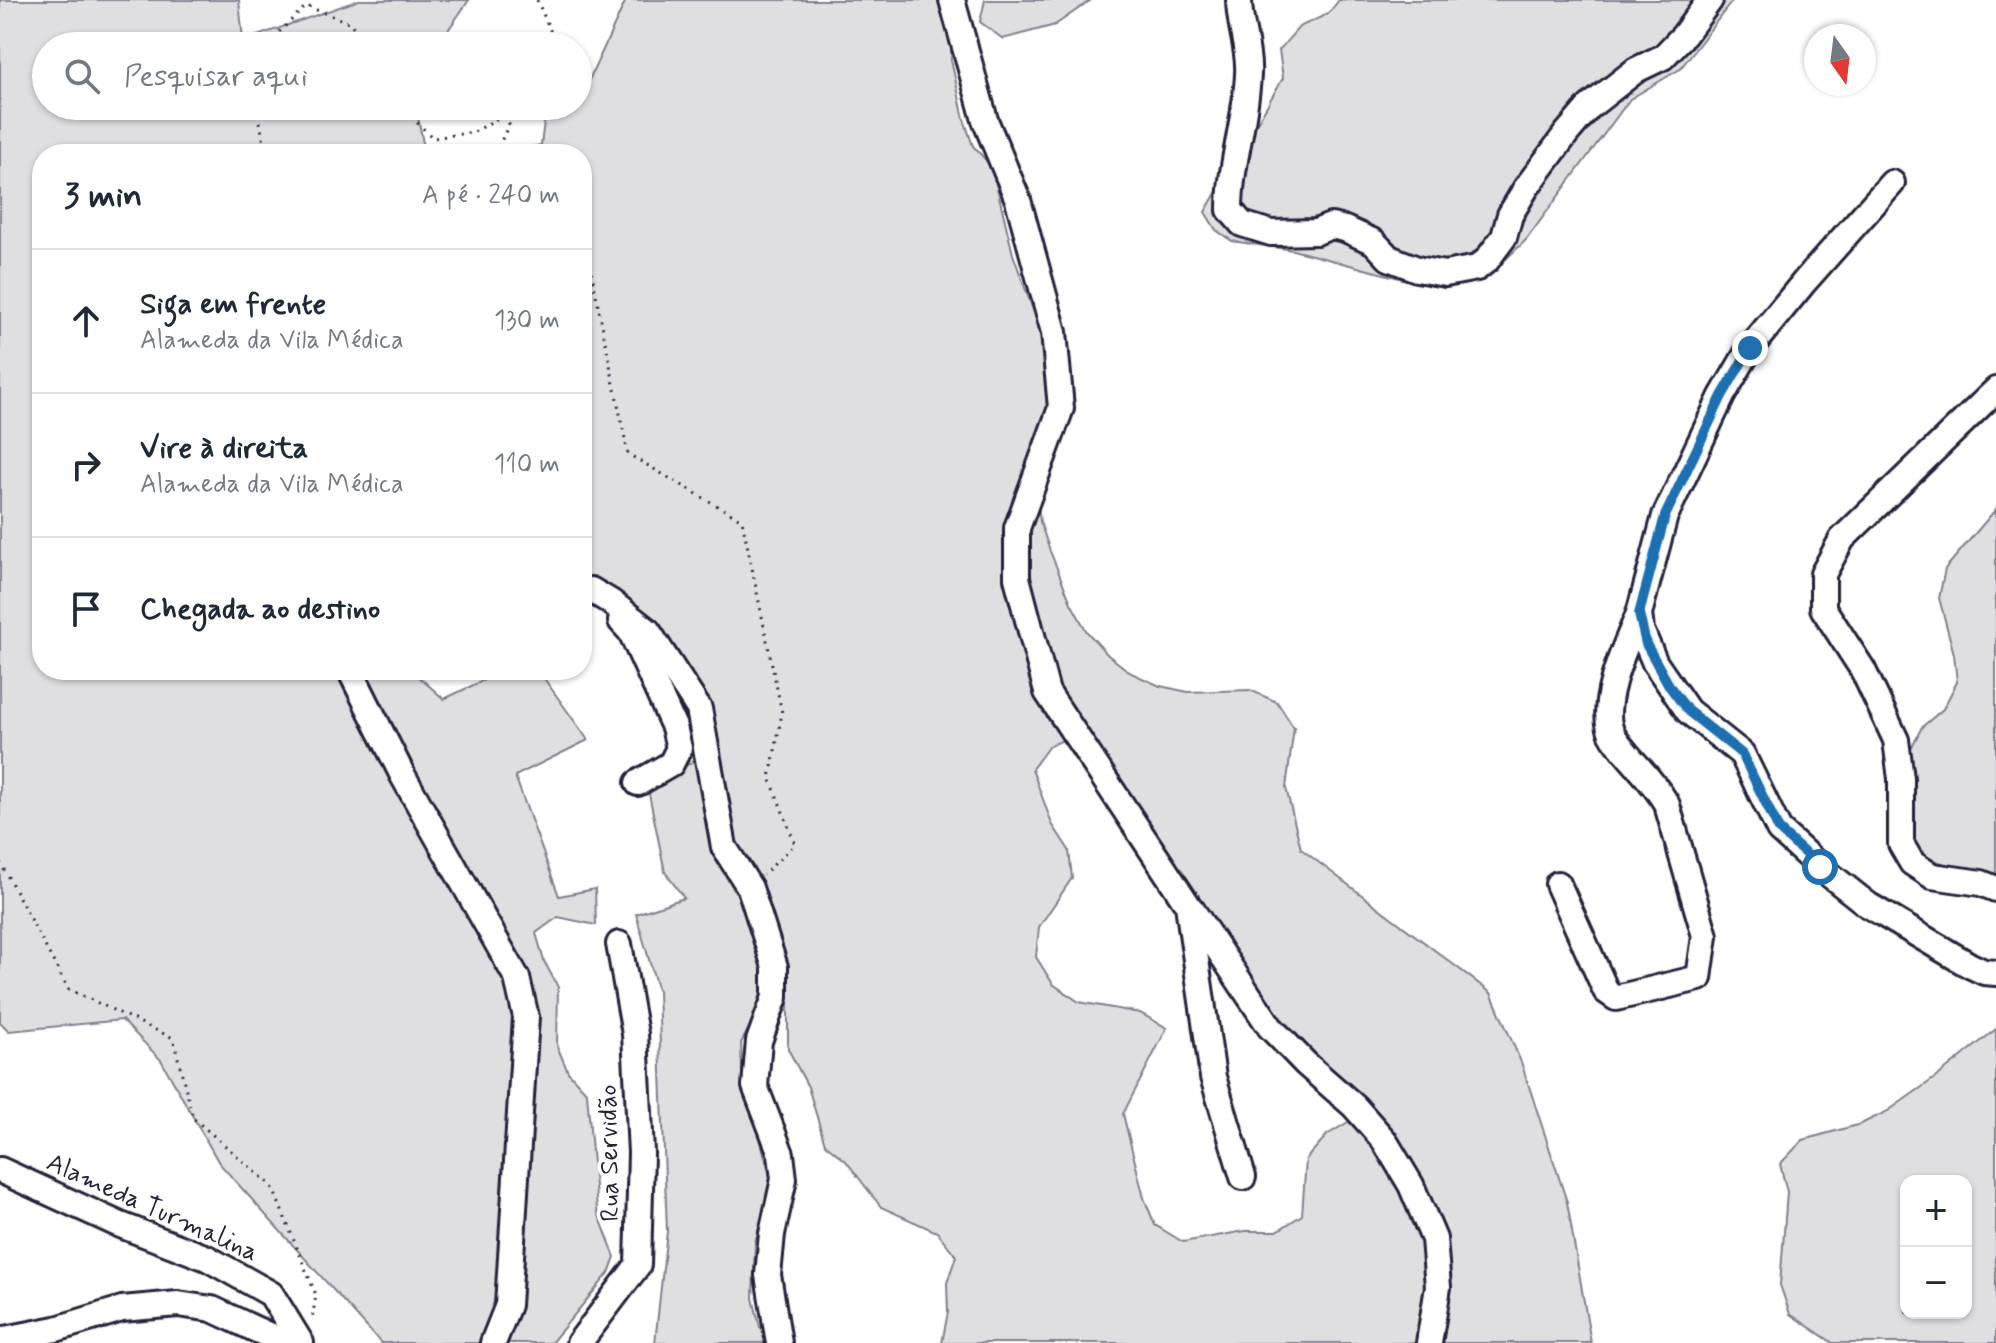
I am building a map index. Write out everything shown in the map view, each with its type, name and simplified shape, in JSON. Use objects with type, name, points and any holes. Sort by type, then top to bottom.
[{"type":"street","points":[[952,0],[985,120],[1018,200],[1054,332],[1061,408],[1017,528],[1017,578],[1047,692],[1270,1027],[1354,1106],[1384,1140],[1411,1185],[1434,1239],[1438,1287],[1429,1343]]},
{"type":"street","points":[[1239,0],[1239,23],[1249,69],[1245,114],[1230,181],[1230,210],[1242,224],[1271,233],[1316,232],[1331,226],[1345,229],[1374,242],[1389,258],[1417,269],[1445,274],[1477,268],[1487,260],[1504,237],[1510,215],[1526,188],[1589,107],[1636,70],[1663,57],[1710,0]]},
{"type":"street","points":[[1558,884],[1606,991],[1616,998],[1699,978],[1705,936],[1667,805],[1608,726],[1612,678],[1639,614],[1665,516],[1722,396],[1750,348],[1892,183]]},
{"type":"street","points":[[1996,390],[1842,539],[1823,574],[1823,608],[1863,670],[1896,740],[1901,779],[1901,844],[1912,863],[1932,876],[1981,883],[1996,889]]},
{"type":"street","points":[[592,590],[648,631],[699,709],[724,847],[750,888],[775,967],[775,997],[759,1041],[755,1086],[781,1154],[784,1179],[772,1234],[768,1275],[779,1343]]},
{"type":"street","points":[[592,592],[631,632],[674,727],[679,748],[671,764],[638,783]]},
{"type":"street","points":[[1639,614],[1641,630],[1655,663],[1688,711],[1742,754],[1779,830],[1868,905],[1969,965],[1984,972],[1996,973]]},
{"type":"street","points":[[355,680],[403,776],[517,978],[526,1017],[508,1305],[493,1343]]},
{"type":"street","points":[[1188,905],[1213,1077],[1243,1177]]},
{"type":"street","name":"Rua Servidão","points":[[579,1343],[638,1265],[641,1153],[635,1034],[619,944]]},
{"type":"street","name":"Alameda Turmalina","points":[[0,1170],[118,1224],[207,1258],[271,1294],[305,1337]]},
{"type":"street","points":[[0,1340],[56,1329],[122,1309],[178,1304],[212,1309],[285,1343]]},
{"type":"path","points":[[537,0],[551,32]]},
{"type":"path","points":[[279,32],[306,6],[351,23],[356,32]]},
{"type":"path","points":[[260,120],[264,144]]},
{"type":"path","points":[[414,120],[433,138],[474,132],[494,120]]},
{"type":"path","points":[[500,144],[511,120]]},
{"type":"path","points":[[592,275],[628,454],[742,520],[782,713],[770,778],[795,844],[750,888]]},
{"type":"path","points":[[0,862],[68,989],[173,1038],[193,1118],[272,1186],[316,1295],[305,1337]]},
{"type":"shaded area","points":[[0,0],[239,0],[242,32],[32,32],[32,120],[419,120],[423,144],[32,144],[32,680],[422,680],[444,699],[484,680],[545,680],[588,740],[515,776],[559,896],[595,889],[596,925],[558,917],[536,933],[544,961],[558,987],[557,1046],[568,1072],[587,1093],[597,1210],[615,1257],[609,1273],[551,1343],[381,1343],[219,1163],[161,1060],[122,1020],[9,1031],[0,1022]]},
{"type":"shaded area","points":[[359,0],[469,0],[447,32],[268,32]]},
{"type":"shaded area","points":[[626,0],[942,0],[952,31],[951,60],[964,119],[973,146],[992,167],[1013,254],[1069,412],[1037,494],[1040,522],[1071,603],[1087,632],[1108,655],[1131,673],[1160,686],[1188,692],[1250,690],[1277,702],[1294,728],[1286,788],[1301,849],[1491,993],[1521,1062],[1567,1202],[1591,1343],[942,1343],[948,1312],[947,1283],[956,1256],[937,1232],[881,1207],[846,1161],[825,1144],[808,1087],[788,1049],[788,998],[756,1015],[741,1043],[742,1072],[772,1183],[755,1242],[753,1298],[760,1327],[787,1343],[655,1343],[667,1231],[658,991],[636,914],[684,898],[665,872],[648,789],[692,762],[700,749],[696,719],[653,648],[592,602],[592,144],[541,144],[544,120],[592,120],[592,74]],"holes":[[[1068,738],[1353,1119],[1327,1135],[1306,1159],[1302,1215],[1277,1231],[1245,1231],[1183,1242],[1155,1225],[1144,1198],[1123,1114],[1167,1028],[1140,1013],[1079,1002],[1053,984],[1036,957],[1039,927],[1072,878],[1069,850],[1052,824],[1032,769],[1049,746]]]},
{"type":"shaded area","points":[[985,0],[1091,0],[1055,25],[1003,39],[980,22]]},
{"type":"shaded area","points":[[1339,0],[1733,0],[1680,69],[1630,99],[1526,240],[1505,260],[1480,273],[1446,281],[1418,283],[1293,250],[1232,241],[1216,230],[1205,212],[1283,78],[1279,50],[1299,27],[1328,14]]},
{"type":"shaded area","points":[[1996,509],[1996,873],[1957,868],[1930,859],[1910,840],[1908,754],[1922,727],[1943,709],[1957,682],[1954,654],[1939,598],[1945,569]]},
{"type":"shaded area","points":[[1996,1029],[1996,1343],[1833,1343],[1790,1314],[1780,1285],[1787,1192],[1780,1164],[1803,1140],[1861,1124],[1888,1111]]},
{"type":"route","points":[[1750,348],[1722,396],[1665,516],[1639,614],[1641,630],[1655,663],[1688,711],[1742,754],[1768,813],[1779,830],[1820,867]]}]
